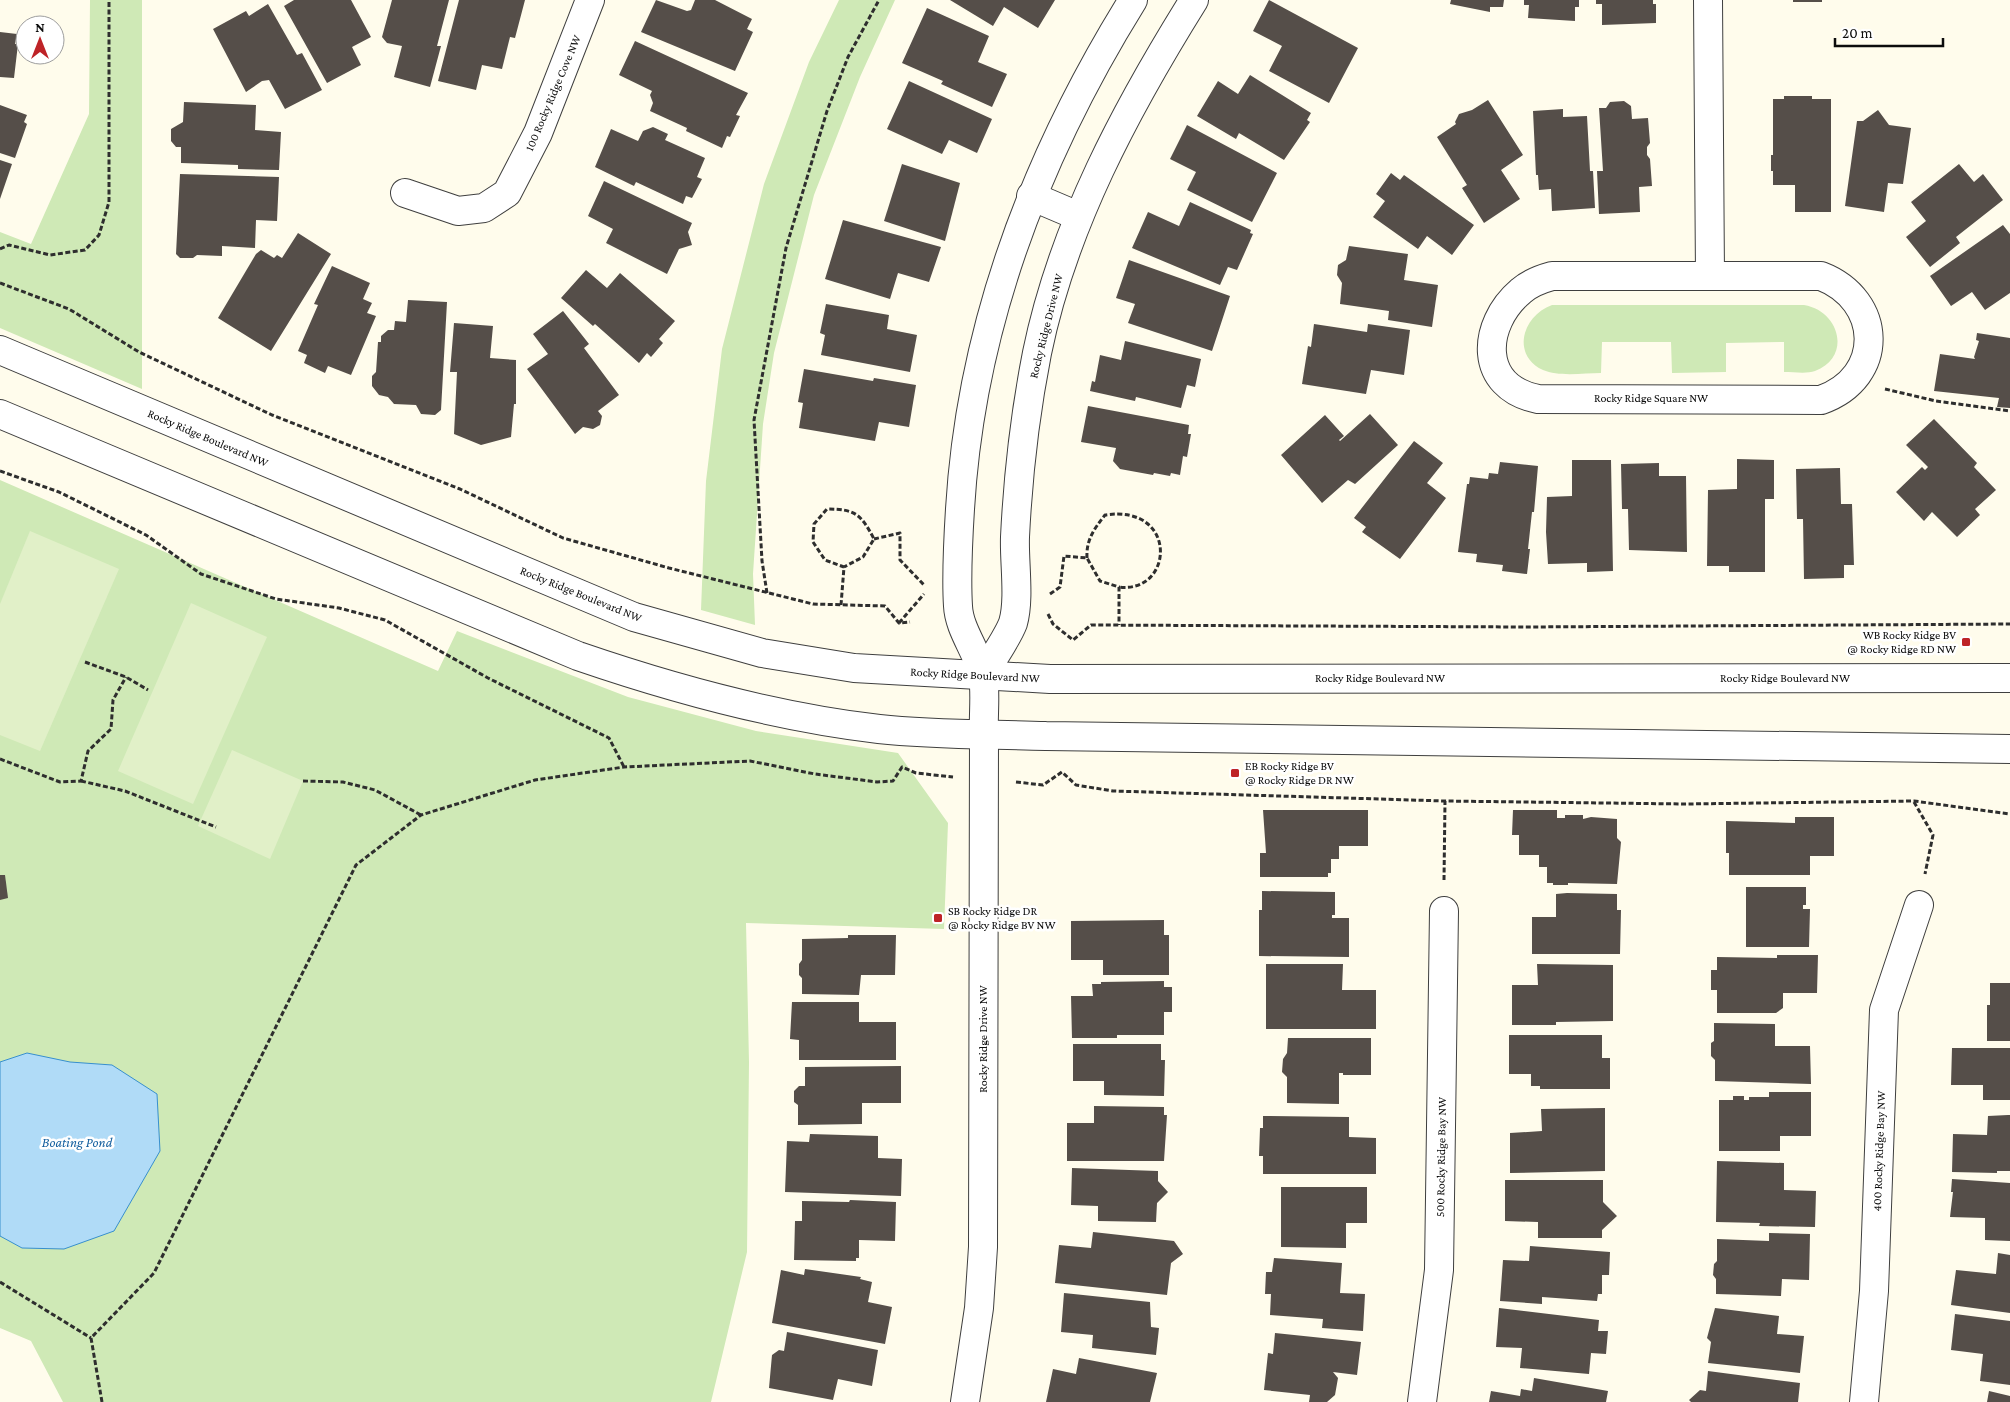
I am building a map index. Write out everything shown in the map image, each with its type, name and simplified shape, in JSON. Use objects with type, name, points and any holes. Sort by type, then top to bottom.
[{"type":"street","name":"100 Rocky Ridge Cove NW","points":[[405,193],[458,211],[484,208],[507,193],[538,133],[590,0]]},
{"type":"street","name":"Rocky Ridge Drive NW","points":[[965,1402],[979,1308],[983,1247],[983,676],[958,609],[958,546],[962,483],[969,421],[980,363],[994,307],[1031,196],[1061,127],[1105,46],[1133,0]]},
{"type":"street","name":"Rocky Ridge Drive NW","points":[[983,676],[1013,623],[1018,490],[1025,422],[1037,352],[1046,318],[1078,216],[1156,61],[1194,0]]},
{"type":"street","points":[[1708,0],[1710,276]]},
{"type":"street","points":[[1031,196],[1078,216]]},
{"type":"street","name":"Rocky Ridge Square NW","points":[[1552,276],[1710,276],[1820,276],[1836,282],[1849,291],[1859,304],[1866,319],[1868,335],[1864,359],[1852,380],[1832,395],[1820,400],[1538,399],[1515,391],[1504,382],[1496,370],[1491,357],[1491,343],[1497,323],[1507,305],[1521,290],[1536,281],[1552,276]]},
{"type":"street","name":"Rocky Ridge Boulevard NW","points":[[0,350],[634,616],[762,654],[854,668],[1050,678],[2010,678]]},
{"type":"street","points":[[0,414],[578,656],[651,682],[726,702],[802,718],[879,729],[984,734],[2010,749]]},
{"type":"street","name":"400 Rocky Ridge Bay NW","points":[[1864,1402],[1874,1291],[1884,1010],[1919,905]]},
{"type":"street","name":"500 Rocky Ridge Bay NW","points":[[1422,1402],[1439,1270],[1444,911]]},
{"type":"path","points":[[0,249],[9,245],[50,255],[85,250],[99,235],[109,202],[109,0]]},
{"type":"path","points":[[767,593],[762,560],[754,420],[786,248],[827,111],[848,57],[879,0]]},
{"type":"path","points":[[0,283],[69,309],[140,352],[272,415],[460,489],[564,538],[813,604],[885,606],[899,623]]},
{"type":"path","points":[[1852,380],[1936,401],[2010,411]]},
{"type":"path","points":[[0,471],[59,492],[146,535],[201,574],[276,599],[339,608],[385,620],[488,678],[609,738],[624,767]]},
{"type":"path","points":[[874,539],[865,522],[847,509],[827,509],[814,524],[813,542],[825,560],[844,567],[863,557],[874,539],[900,533],[900,560],[928,589],[899,623]]},
{"type":"path","points":[[1125,513],[1136,516],[1150,524],[1156,533],[1160,545],[1160,559],[1151,578],[1139,586],[1120,587],[1100,581],[1087,558],[1086,550],[1091,532],[1105,515],[1125,513]]},
{"type":"path","points":[[1048,596],[1060,587],[1064,556],[1087,558]]},
{"type":"path","points":[[841,605],[844,567]]},
{"type":"path","points":[[1119,626],[1120,587]]},
{"type":"path","points":[[1045,608],[1053,624],[1073,640],[1091,626],[1528,627],[2010,624]]},
{"type":"path","points":[[899,623],[910,622]]},
{"type":"path","points":[[85,662],[126,677],[148,690]]},
{"type":"path","points":[[81,781],[88,751],[111,729],[113,700],[126,677]]},
{"type":"path","points":[[0,759],[60,782],[81,781],[125,790],[216,827]]},
{"type":"path","points":[[91,1338],[154,1273],[356,865],[421,815],[535,780],[624,767],[750,761],[815,774],[877,782],[893,781],[902,767],[916,773]]},
{"type":"path","points":[[1043,785],[1062,772],[1076,785],[1113,790],[1444,801],[1684,804],[1914,801],[2010,814]]},
{"type":"path","points":[[303,781],[343,782],[375,790],[421,815]]},
{"type":"path","points":[[1444,801],[1444,911]]},
{"type":"path","points":[[1914,801],[1933,835],[1919,905]]},
{"type":"path","points":[[0,1282],[91,1338],[102,1402]]},
{"type":"green space","points":[[90,0],[142,0],[142,389],[0,328],[0,232],[31,244],[89,114]]},
{"type":"green space","points":[[839,0],[895,0],[860,77],[814,195],[774,353],[763,424],[753,574],[755,625],[701,610],[706,481],[722,349],[764,184],[809,62]]},
{"type":"green space","points":[[1552,305],[1804,305],[1816,309],[1826,316],[1833,325],[1837,335],[1837,346],[1834,356],[1827,364],[1812,372],[1784,372],[1784,342],[1726,343],[1726,372],[1672,373],[1671,342],[1602,342],[1601,373],[1572,374],[1549,372],[1533,363],[1527,355],[1524,346],[1524,336],[1533,318],[1542,310]]},
{"type":"green space","points":[[0,480],[438,671],[457,631],[628,697],[756,731],[898,753],[948,823],[944,929],[746,923],[749,1062],[747,1252],[711,1402],[63,1402],[31,1341],[0,1328]]},
{"type":"green space","points":[[30,531],[119,569],[40,751],[0,735],[0,604]]},
{"type":"green space","points":[[191,603],[267,637],[193,804],[118,771]]},
{"type":"green space","points":[[232,750],[303,781],[270,859],[198,826]]},
{"type":"water","name":"Boating Pond","points":[[27,1053],[70,1062],[112,1065],[157,1094],[160,1151],[114,1231],[64,1249],[22,1248],[0,1236],[0,1062]]},
{"type":"building","points":[[294,0],[351,0],[371,37],[352,47],[361,65],[327,83],[284,6]]},
{"type":"building","points":[[392,0],[449,0],[437,46],[441,46],[430,87],[394,77],[402,46],[387,43],[382,37]]},
{"type":"building","points":[[459,0],[525,0],[515,38],[510,37],[502,69],[482,65],[476,90],[438,81]]},
{"type":"building","points":[[656,0],[687,11],[691,10],[695,0],[715,0],[752,19],[747,29],[753,32],[735,71],[641,32]]},
{"type":"building","points":[[950,0],[1055,0],[1038,28],[1004,7],[993,26]]},
{"type":"building","points":[[1269,0],[1358,48],[1329,103],[1269,71],[1282,46],[1253,31]]},
{"type":"building","points":[[1451,0],[1504,0],[1503,7],[1490,7],[1490,12],[1450,4]]},
{"type":"building","points":[[1524,0],[1579,0],[1579,7],[1575,7],[1575,21],[1528,18],[1529,5],[1524,5]]},
{"type":"building","points":[[1596,0],[1653,0],[1653,4],[1656,4],[1656,23],[1602,25],[1602,4],[1596,4]]},
{"type":"building","points":[[1793,0],[1822,0],[1822,2],[1793,2]]},
{"type":"building","points":[[268,4],[297,55],[302,53],[322,90],[285,109],[269,80],[262,81],[246,92],[213,29],[246,11],[249,16]]},
{"type":"building","points":[[927,8],[989,36],[978,62],[1007,74],[992,107],[941,84],[943,81],[902,63]]},
{"type":"building","points":[[0,32],[15,34],[14,78],[0,77]]},
{"type":"building","points":[[635,41],[748,93],[736,115],[740,116],[730,137],[727,136],[722,148],[686,131],[687,128],[650,111],[653,103],[650,95],[652,91],[619,75]]},
{"type":"building","points":[[1250,75],[1311,113],[1307,120],[1310,122],[1284,160],[1239,133],[1236,139],[1197,116],[1218,81],[1238,94]]},
{"type":"building","points":[[909,81],[992,119],[977,153],[949,140],[942,154],[887,129]]},
{"type":"building","points":[[1784,96],[1812,96],[1812,99],[1831,99],[1831,212],[1795,212],[1795,185],[1773,185],[1771,155],[1773,155],[1773,99],[1784,99]]},
{"type":"building","points":[[1488,100],[1523,155],[1501,170],[1520,199],[1484,223],[1462,188],[1467,185],[1437,137],[1456,124],[1455,122],[1459,114],[1472,110]]},
{"type":"building","points":[[1624,101],[1631,106],[1632,119],[1648,118],[1650,143],[1647,147],[1647,155],[1650,159],[1652,186],[1639,187],[1640,212],[1599,214],[1597,171],[1603,171],[1599,108],[1606,108],[1610,102]]},
{"type":"building","points":[[184,102],[256,105],[255,130],[281,132],[279,170],[238,169],[238,165],[181,163],[181,147],[176,147],[171,141],[171,129],[183,122]]},
{"type":"building","points":[[0,105],[27,115],[24,122],[27,124],[15,158],[0,153]]},
{"type":"building","points":[[1563,109],[1563,117],[1587,116],[1590,171],[1593,171],[1595,208],[1552,211],[1551,189],[1539,190],[1538,175],[1536,175],[1533,111]]},
{"type":"building","points":[[1878,110],[1889,125],[1911,128],[1903,184],[1888,183],[1884,212],[1845,206],[1857,121],[1863,121]]},
{"type":"building","points":[[1187,125],[1277,173],[1252,222],[1187,190],[1196,172],[1170,159]]},
{"type":"building","points":[[653,127],[668,134],[665,140],[705,158],[697,177],[702,179],[692,198],[686,196],[683,204],[636,182],[634,186],[595,167],[611,129],[638,141],[643,131]]},
{"type":"building","points":[[0,160],[12,164],[0,199]]},
{"type":"building","points":[[902,164],[960,183],[945,241],[884,221]]},
{"type":"building","points":[[1959,164],[1974,182],[1983,174],[2003,200],[1956,237],[1960,243],[1930,267],[1906,237],[1926,221],[1911,202]]},
{"type":"building","points":[[1391,173],[1400,180],[1404,175],[1474,225],[1452,255],[1427,236],[1418,249],[1373,217],[1385,201],[1376,194]]},
{"type":"building","points":[[180,174],[279,177],[277,221],[256,220],[255,248],[222,246],[222,256],[197,255],[193,258],[180,258],[176,254]]},
{"type":"building","points":[[604,181],[692,223],[688,232],[692,245],[679,249],[667,274],[606,243],[613,229],[588,216]]},
{"type":"building","points":[[1190,202],[1251,230],[1250,233],[1253,234],[1237,270],[1228,267],[1220,285],[1132,248],[1148,212],[1179,226]]},
{"type":"building","points":[[843,220],[941,247],[929,282],[898,273],[890,299],[825,279]]},
{"type":"building","points":[[2003,225],[2010,234],[2010,293],[1985,310],[1972,292],[1951,306],[1930,276]]},
{"type":"building","points":[[298,233],[331,254],[271,351],[218,318],[256,254],[261,250],[274,258],[277,255],[282,258]]},
{"type":"building","points":[[1349,246],[1408,254],[1404,280],[1438,285],[1432,327],[1388,320],[1389,311],[1340,304],[1342,283],[1337,275],[1338,265],[1346,260]]},
{"type":"building","points":[[1129,260],[1230,296],[1212,351],[1128,323],[1135,304],[1116,298]]},
{"type":"building","points":[[332,266],[370,283],[363,299],[372,303],[367,313],[376,316],[351,375],[328,366],[325,373],[304,363],[307,355],[298,351],[318,305],[314,304]]},
{"type":"building","points":[[586,270],[607,288],[620,273],[675,321],[659,339],[663,343],[651,357],[647,353],[639,363],[595,324],[593,326],[561,298]]},
{"type":"building","points":[[408,300],[447,302],[441,410],[435,415],[421,414],[416,405],[394,404],[388,397],[379,395],[372,386],[372,376],[376,372],[378,342],[381,342],[381,336],[388,330],[394,330],[395,321],[406,322]]},
{"type":"building","points":[[826,304],[889,315],[887,329],[917,335],[910,372],[821,355],[825,335],[820,333]]},
{"type":"building","points":[[563,311],[589,344],[584,348],[619,395],[598,411],[602,416],[600,425],[593,429],[583,427],[575,434],[527,369],[548,354],[533,334]]},
{"type":"building","points":[[454,323],[493,326],[490,358],[516,360],[516,404],[514,404],[511,437],[481,445],[454,434],[457,372],[450,372]]},
{"type":"building","points":[[1314,324],[1367,332],[1368,324],[1410,330],[1404,375],[1371,370],[1366,394],[1302,384],[1308,346],[1311,347]]},
{"type":"building","points":[[1977,333],[2010,338],[2010,408],[1997,407],[1999,398],[1934,391],[1940,354],[1975,359],[1979,341],[1976,340]]},
{"type":"building","points":[[1125,341],[1201,359],[1195,387],[1187,385],[1181,408],[1136,397],[1135,401],[1090,391],[1092,381],[1095,382],[1100,355],[1121,360]]},
{"type":"building","points":[[804,369],[873,381],[874,378],[916,385],[909,427],[879,422],[875,441],[799,428],[803,403],[798,402]]},
{"type":"building","points":[[1088,406],[1189,425],[1188,434],[1191,434],[1187,457],[1183,456],[1180,475],[1171,473],[1170,476],[1154,473],[1153,475],[1120,469],[1113,461],[1116,448],[1081,442]]},
{"type":"building","points":[[1370,414],[1398,445],[1355,484],[1348,480],[1322,503],[1281,455],[1325,415],[1344,436],[1340,441]]},
{"type":"building","points":[[1934,419],[1977,463],[1974,467],[1996,490],[1975,509],[1980,515],[1957,537],[1932,512],[1924,521],[1896,492],[1922,467],[1925,470],[1928,467],[1906,445]]},
{"type":"building","points":[[1414,441],[1443,463],[1427,483],[1446,498],[1400,559],[1362,532],[1366,527],[1354,518]]},
{"type":"building","points":[[1737,459],[1774,460],[1774,499],[1765,499],[1765,572],[1729,572],[1729,566],[1707,566],[1708,490],[1737,489]]},
{"type":"building","points":[[1572,460],[1611,460],[1613,571],[1587,572],[1587,563],[1548,564],[1546,532],[1547,497],[1572,496]]},
{"type":"building","points":[[1500,462],[1538,466],[1534,512],[1532,512],[1528,549],[1530,549],[1527,574],[1502,571],[1503,565],[1476,562],[1477,554],[1458,552],[1467,484],[1469,484],[1470,477],[1488,479],[1489,473],[1498,474]]},
{"type":"building","points":[[1659,463],[1659,476],[1686,476],[1687,552],[1629,550],[1628,509],[1622,509],[1621,464]]},
{"type":"building","points":[[1840,468],[1841,504],[1852,504],[1854,565],[1844,565],[1844,578],[1804,579],[1803,519],[1797,519],[1796,469]]},
{"type":"building","points":[[1263,810],[1368,810],[1368,846],[1339,846],[1339,859],[1331,859],[1331,873],[1328,873],[1328,877],[1260,877],[1260,853],[1266,853]]},
{"type":"building","points":[[1513,810],[1557,810],[1557,818],[1565,818],[1565,815],[1583,815],[1583,819],[1591,817],[1617,819],[1617,838],[1621,842],[1617,884],[1568,883],[1568,885],[1553,885],[1553,883],[1547,883],[1547,867],[1539,867],[1539,855],[1519,855],[1519,835],[1512,835]]},
{"type":"building","points":[[1795,817],[1834,817],[1834,856],[1810,856],[1810,875],[1729,875],[1729,853],[1726,853],[1726,821],[1795,823]]},
{"type":"building","points":[[0,875],[5,875],[8,898],[0,900]]},
{"type":"building","points":[[1746,887],[1806,887],[1806,905],[1803,905],[1803,909],[1810,909],[1809,947],[1746,947]]},
{"type":"building","points":[[1262,891],[1335,892],[1335,915],[1332,915],[1332,918],[1349,918],[1349,957],[1259,956],[1259,910],[1262,910]]},
{"type":"building","points":[[1556,894],[1617,894],[1617,910],[1621,910],[1620,954],[1532,954],[1532,917],[1556,917]]},
{"type":"building","points":[[1164,920],[1164,935],[1169,935],[1169,975],[1103,975],[1103,960],[1071,960],[1071,921]]},
{"type":"building","points":[[848,935],[896,935],[895,975],[861,975],[859,995],[802,994],[802,978],[799,975],[799,964],[802,960],[802,939],[848,938]]},
{"type":"building","points":[[1777,955],[1818,955],[1817,993],[1783,993],[1783,1008],[1776,1013],[1717,1013],[1717,990],[1711,990],[1711,970],[1717,970],[1717,957],[1777,958]]},
{"type":"building","points":[[1266,964],[1343,964],[1342,990],[1376,990],[1376,1029],[1266,1029]]},
{"type":"building","points":[[1537,964],[1613,965],[1613,1021],[1556,1022],[1556,1025],[1512,1025],[1512,985],[1538,985]]},
{"type":"building","points":[[1164,981],[1164,987],[1172,987],[1172,1012],[1164,1012],[1164,1035],[1117,1035],[1117,1038],[1072,1038],[1071,996],[1093,996],[1092,984],[1101,984],[1101,982]]},
{"type":"building","points":[[1990,983],[2010,983],[2010,1041],[1987,1041],[1987,1005],[1990,1005]]},
{"type":"building","points":[[792,1002],[859,1002],[859,1022],[896,1022],[896,1060],[799,1060],[799,1040],[790,1039]]},
{"type":"building","points":[[1714,1023],[1775,1024],[1775,1046],[1810,1046],[1811,1084],[1715,1081],[1715,1060],[1711,1056],[1711,1043],[1714,1041]]},
{"type":"building","points":[[1509,1035],[1602,1035],[1602,1058],[1610,1058],[1610,1089],[1540,1089],[1540,1086],[1531,1086],[1531,1074],[1509,1074]]},
{"type":"building","points":[[1288,1038],[1371,1038],[1371,1075],[1343,1075],[1343,1073],[1339,1073],[1339,1104],[1287,1103],[1287,1077],[1282,1072],[1283,1059],[1287,1053]]},
{"type":"building","points":[[1073,1044],[1161,1044],[1161,1060],[1165,1060],[1164,1096],[1104,1095],[1104,1081],[1073,1081]]},
{"type":"building","points":[[1952,1048],[2010,1048],[2010,1100],[1983,1100],[1983,1085],[1951,1085]]},
{"type":"building","points":[[901,1066],[901,1103],[862,1103],[862,1124],[798,1125],[798,1105],[794,1102],[794,1091],[799,1086],[805,1086],[805,1067]]},
{"type":"building","points":[[1769,1092],[1811,1092],[1811,1136],[1780,1136],[1780,1151],[1719,1151],[1719,1100],[1733,1100],[1733,1096],[1744,1096],[1744,1100],[1749,1100],[1749,1097],[1769,1097]]},
{"type":"building","points":[[1094,1106],[1164,1107],[1164,1115],[1167,1115],[1164,1161],[1067,1161],[1067,1123],[1094,1123]]},
{"type":"building","points":[[1605,1108],[1605,1171],[1510,1173],[1510,1133],[1542,1131],[1541,1109]]},
{"type":"building","points":[[2010,1115],[2010,1171],[1997,1171],[1997,1173],[1952,1172],[1953,1134],[1987,1135],[1988,1116]]},
{"type":"building","points":[[1263,1116],[1349,1117],[1349,1137],[1376,1138],[1376,1174],[1263,1174],[1263,1156],[1259,1156],[1260,1128],[1263,1128]]},
{"type":"building","points":[[810,1134],[878,1136],[878,1158],[902,1159],[901,1196],[785,1192],[787,1141],[809,1142]]},
{"type":"building","points":[[1717,1161],[1784,1163],[1784,1190],[1816,1191],[1815,1227],[1759,1226],[1760,1223],[1716,1222]]},
{"type":"building","points":[[1072,1168],[1158,1171],[1158,1181],[1168,1192],[1157,1203],[1156,1222],[1098,1221],[1098,1206],[1071,1205]]},
{"type":"building","points":[[1952,1179],[2010,1183],[2010,1241],[1985,1240],[1985,1218],[1950,1217],[1953,1192],[1951,1192]]},
{"type":"building","points":[[1505,1180],[1603,1180],[1603,1202],[1617,1216],[1602,1230],[1602,1238],[1538,1238],[1538,1222],[1505,1221]]},
{"type":"building","points":[[1281,1187],[1367,1187],[1367,1223],[1346,1223],[1346,1248],[1281,1247]]},
{"type":"building","points":[[850,1200],[896,1202],[895,1241],[859,1240],[859,1258],[856,1258],[856,1261],[794,1260],[795,1221],[802,1221],[802,1201],[849,1202]]},
{"type":"building","points":[[1093,1232],[1174,1241],[1183,1254],[1171,1263],[1167,1295],[1055,1283],[1059,1245],[1091,1248]]},
{"type":"building","points":[[1769,1233],[1810,1234],[1809,1280],[1782,1279],[1781,1296],[1716,1294],[1716,1279],[1713,1275],[1714,1264],[1717,1261],[1717,1239],[1769,1241]]},
{"type":"building","points":[[1530,1246],[1610,1252],[1609,1275],[1602,1275],[1602,1294],[1598,1294],[1597,1301],[1542,1297],[1542,1304],[1500,1301],[1503,1260],[1529,1261]]},
{"type":"building","points":[[1998,1253],[2010,1255],[2010,1313],[1951,1305],[1956,1270],[1996,1274]]},
{"type":"building","points":[[1274,1258],[1342,1263],[1340,1293],[1365,1294],[1363,1331],[1322,1328],[1323,1319],[1270,1315],[1271,1294],[1265,1294],[1266,1272],[1272,1272]]},
{"type":"building","points":[[805,1269],[861,1277],[860,1279],[872,1282],[868,1302],[892,1307],[885,1344],[772,1323],[781,1270],[804,1275]]},
{"type":"building","points":[[1064,1293],[1150,1302],[1151,1327],[1159,1328],[1156,1355],[1092,1348],[1093,1335],[1061,1332]]},
{"type":"building","points":[[1499,1308],[1599,1320],[1598,1331],[1608,1331],[1606,1354],[1591,1353],[1589,1374],[1520,1368],[1522,1348],[1496,1347]]},
{"type":"building","points":[[1715,1308],[1779,1316],[1777,1334],[1804,1336],[1800,1373],[1708,1363],[1711,1342],[1707,1338]]},
{"type":"building","points":[[1955,1314],[2010,1321],[2010,1385],[1980,1381],[1983,1354],[1951,1350]]},
{"type":"building","points":[[787,1332],[878,1350],[872,1386],[838,1379],[833,1400],[769,1388],[772,1355],[779,1350],[784,1351]]},
{"type":"building","points":[[1275,1333],[1361,1342],[1357,1375],[1333,1372],[1338,1378],[1335,1395],[1327,1402],[1309,1402],[1310,1395],[1264,1390],[1268,1353],[1273,1354]]},
{"type":"building","points":[[1079,1358],[1157,1373],[1150,1402],[1046,1402],[1053,1369],[1076,1374]]},
{"type":"building","points":[[1708,1371],[1800,1383],[1798,1402],[1691,1402],[1689,1400],[1700,1390],[1706,1391]]},
{"type":"building","points":[[1534,1378],[1608,1391],[1606,1402],[1489,1402],[1491,1391],[1520,1396],[1521,1389],[1532,1391]]},
{"type":"building","points":[[1989,1391],[2010,1396],[2010,1402],[1987,1402]]},
{"type":"place","name":"WB Rocky Ridge BV @ Rocky Ridge RD NW","points":[[1966,642]]},
{"type":"place","name":"EB Rocky Ridge BV @ Rocky Ridge DR NW","points":[[1235,773]]},
{"type":"place","name":"SB Rocky Ridge DR @ Rocky Ridge BV NW","points":[[938,918]]}]
